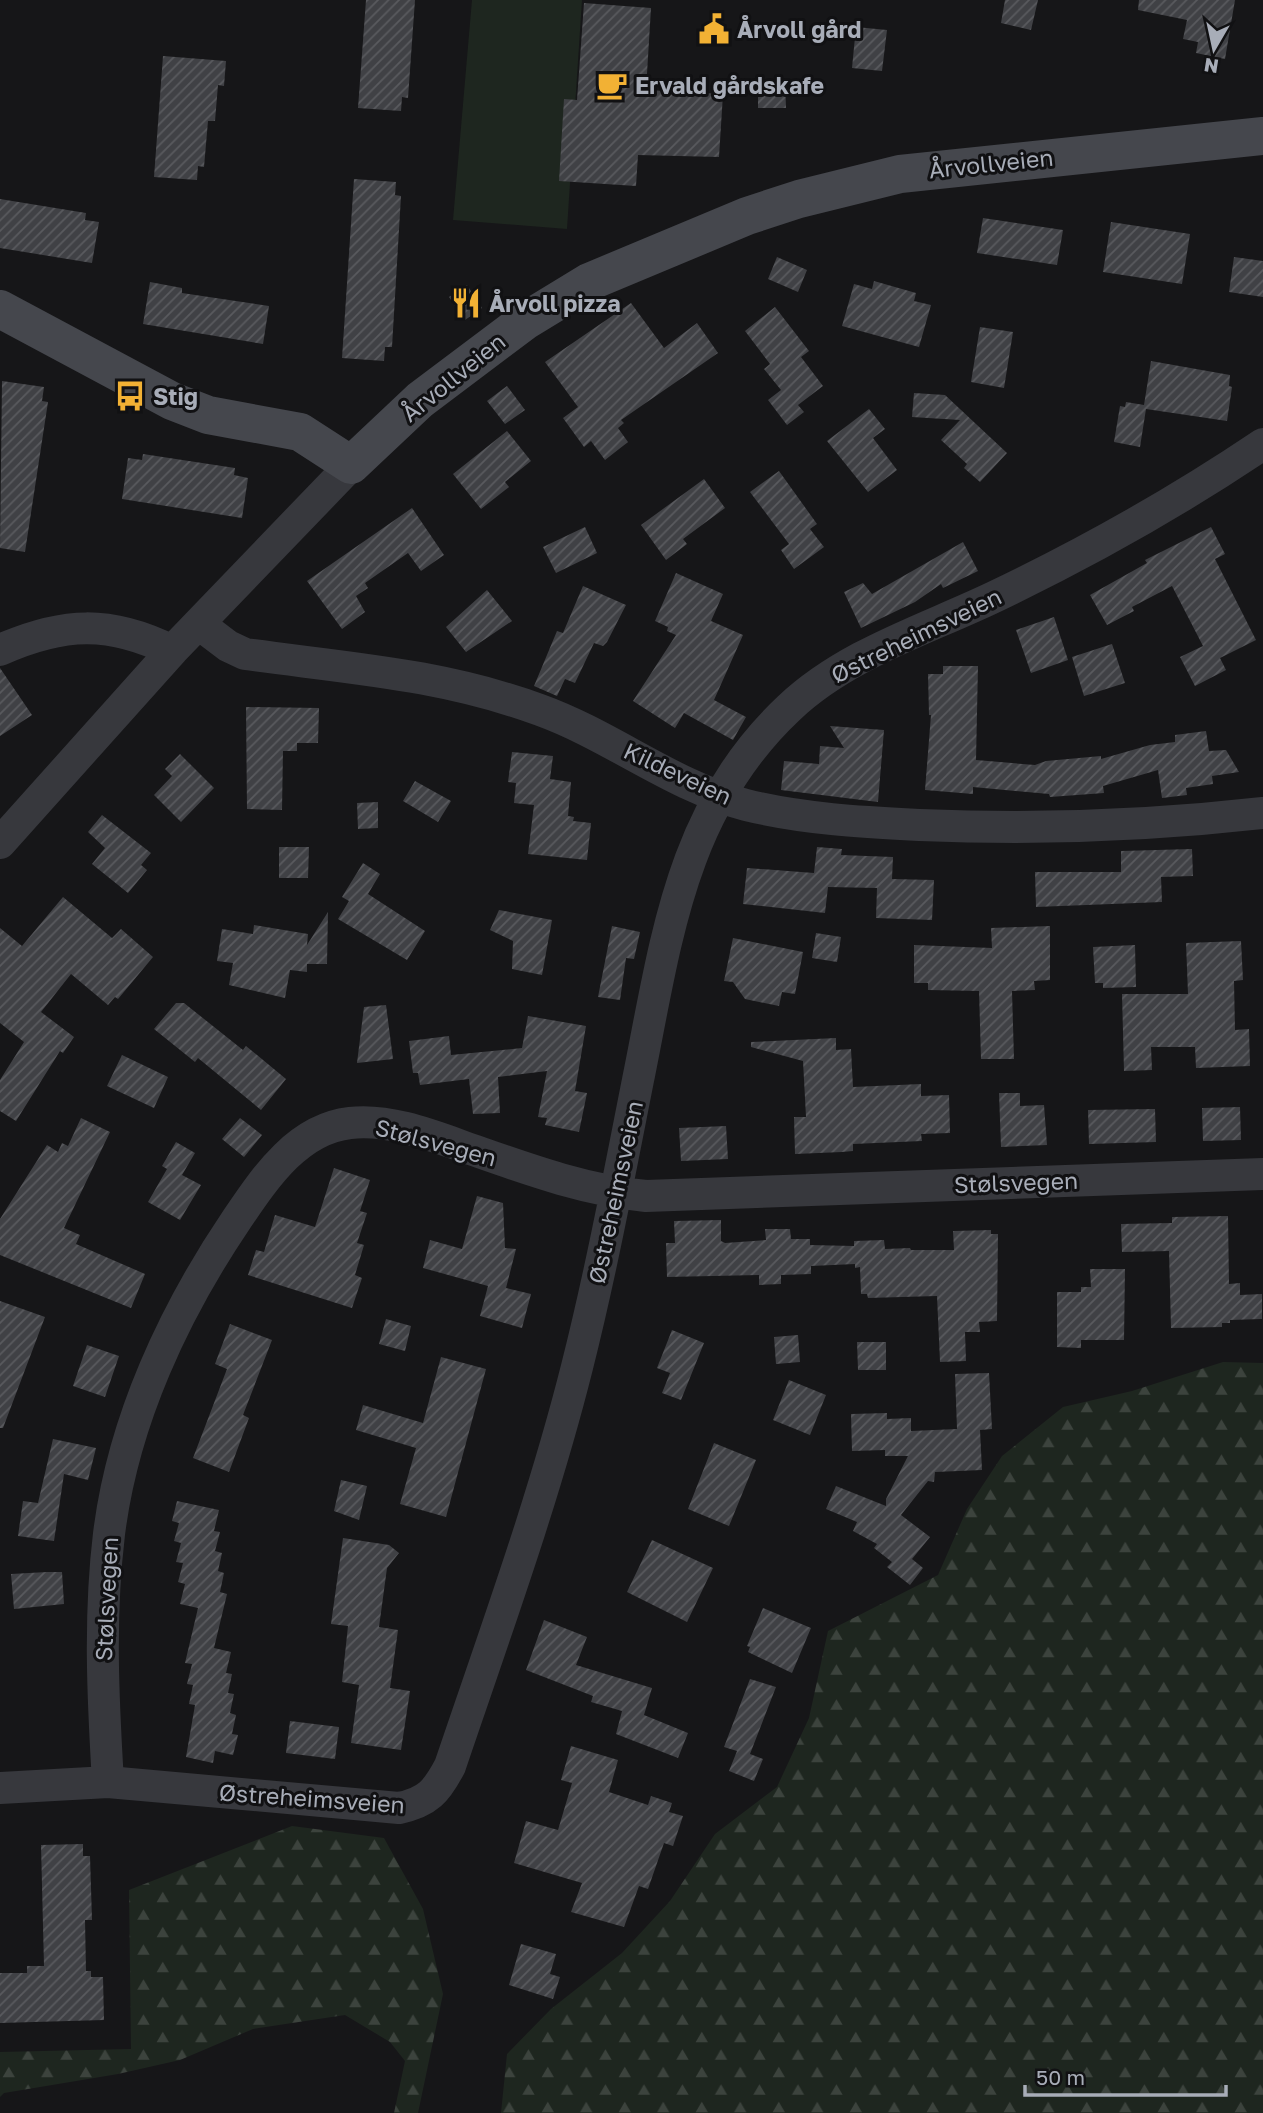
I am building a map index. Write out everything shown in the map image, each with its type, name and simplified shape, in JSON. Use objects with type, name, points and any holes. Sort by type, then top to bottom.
[{"type":"street","name":"Årvollveien","points":[[0,843],[172,651],[351,465],[419,400],[525,321],[589,282],[747,216],[811,195],[900,174],[1263,136]]},
{"type":"street","points":[[0,309],[182,406],[208,415],[300,432],[351,465]]},
{"type":"street","name":"Østreheimsveien","points":[[0,1788],[108,1782],[399,1808],[418,1804],[431,1797],[450,1766],[554,1460],[615,1193],[667,936],[686,871],[717,795],[734,770],[789,708],[842,668],[1002,593],[1119,533],[1184,497],[1263,444]]},
{"type":"street","name":"Kildeveien","points":[[198,624],[245,654],[385,670],[505,697],[572,722],[671,775],[717,795],[772,810],[810,816],[961,827],[1134,825],[1263,813]]},
{"type":"street","points":[[0,650],[56,631],[89,628],[129,632],[172,651]]},
{"type":"street","name":"Stølsvegen","points":[[108,1782],[102,1635],[105,1583],[111,1520],[130,1442],[176,1319],[222,1242],[272,1171],[304,1139],[335,1125],[354,1122],[415,1132],[583,1187],[615,1193],[677,1196],[1263,1174]]},
{"type":"green space","points":[[472,0],[582,0],[567,229],[453,220]]},
{"type":"green space","points":[[1223,1362],[1263,1363],[1263,2113],[501,2113],[507,2054],[551,2009],[622,1953],[670,1901],[715,1834],[777,1787],[809,1718],[828,1631],[938,1575],[967,1509],[1002,1456],[1063,1407],[1132,1391]]},
{"type":"green space","points":[[292,1826],[384,1838],[423,1909],[443,1994],[418,2113],[394,2113],[405,2061],[390,2042],[345,2015],[253,2029],[180,2060],[118,2074],[4,2093],[0,2097],[0,2052],[131,2049],[129,1890]]},
{"type":"building","points":[[366,0],[415,0],[408,98],[402,97],[401,111],[358,108]]},
{"type":"building","points":[[1005,0],[1038,0],[1031,30],[1001,23]]},
{"type":"building","points":[[1139,0],[1235,0],[1225,59],[1196,53],[1198,42],[1183,39],[1187,20],[1138,10]]},
{"type":"building","points":[[584,3],[651,8],[646,90],[723,94],[719,157],[638,155],[636,186],[559,181],[564,99],[577,100]]},
{"type":"building","points":[[856,27],[887,30],[882,71],[852,68]]},
{"type":"building","points":[[163,56],[226,61],[224,86],[218,85],[215,121],[208,121],[204,167],[198,166],[197,180],[154,177]]},
{"type":"building","points":[[758,80],[785,80],[786,108],[758,108]]},
{"type":"building","points":[[354,179],[396,182],[395,195],[401,196],[392,347],[385,347],[384,361],[342,358]]},
{"type":"building","points":[[0,199],[86,213],[85,220],[99,222],[92,263],[0,248]]},
{"type":"building","points":[[983,218],[1063,230],[1057,265],[977,253]]},
{"type":"building","points":[[1111,222],[1190,234],[1182,284],[1103,272]]},
{"type":"building","points":[[777,257],[807,270],[798,292],[768,279]]},
{"type":"building","points":[[1234,257],[1263,261],[1263,297],[1229,292]]},
{"type":"building","points":[[874,281],[916,293],[914,301],[931,305],[919,347],[842,326],[854,284],[872,289]]},
{"type":"building","points":[[150,282],[182,288],[182,293],[269,306],[263,344],[143,324]]},
{"type":"building","name":"Årvoll pizza","points":[[467,285],[482,308],[465,320],[449,297]]},
{"type":"building","points":[[631,303],[664,348],[697,323],[718,353],[621,420],[624,423],[618,428],[628,442],[605,460],[591,441],[584,447],[563,418],[578,407],[545,362]]},
{"type":"building","points":[[775,307],[809,351],[801,357],[823,386],[798,405],[804,412],[787,425],[768,400],[781,390],[764,369],[770,364],[745,331]]},
{"type":"building","points":[[980,327],[1013,332],[1004,388],[971,382]]},
{"type":"building","points":[[1151,361],[1230,375],[1229,386],[1232,387],[1227,421],[1146,409],[1140,447],[1114,442],[1120,406],[1125,407],[1126,402],[1144,405]]},
{"type":"building","points":[[2,381],[44,387],[42,401],[48,402],[25,552],[0,548]]},
{"type":"building","points":[[507,386],[525,410],[505,424],[487,401]]},
{"type":"building","points":[[914,393],[945,395],[1007,453],[980,482],[964,468],[967,464],[941,440],[960,420],[912,417]]},
{"type":"building","points":[[869,409],[885,429],[873,438],[897,470],[868,492],[827,441]]},
{"type":"building","points":[[507,431],[531,461],[505,482],[509,487],[481,509],[453,474]]},
{"type":"building","points":[[143,454],[235,468],[234,475],[248,478],[242,518],[122,499],[128,458],[142,460]]},
{"type":"building","points":[[779,471],[817,524],[810,529],[824,547],[794,569],[781,550],[789,544],[750,492]]},
{"type":"building","points":[[704,479],[725,508],[683,539],[687,544],[666,560],[641,525]]},
{"type":"building","points":[[412,508],[444,555],[421,571],[408,553],[365,583],[368,588],[356,596],[365,612],[342,629],[307,581]]},
{"type":"building","points":[[585,527],[597,553],[556,573],[543,547]]},
{"type":"building","points":[[1211,527],[1225,554],[1215,559],[1256,640],[1220,658],[1226,670],[1195,686],[1180,657],[1203,646],[1172,586],[1132,607],[1134,611],[1107,625],[1090,595],[1147,563],[1145,560]]},
{"type":"building","points":[[963,542],[978,571],[943,588],[941,584],[915,602],[861,628],[844,592],[863,583],[872,594]]},
{"type":"building","points":[[676,573],[723,594],[711,621],[743,635],[714,700],[746,717],[733,740],[684,713],[675,728],[633,701],[676,635],[667,631],[668,627],[655,621]]},
{"type":"building","points":[[583,586],[626,605],[607,642],[603,646],[594,643],[575,683],[565,679],[557,696],[534,686],[557,631],[563,633]]},
{"type":"building","points":[[487,590],[512,621],[466,652],[446,627]]},
{"type":"building","points":[[1054,617],[1068,660],[1031,673],[1016,630]]},
{"type":"building","points":[[1112,644],[1125,683],[1084,696],[1072,657]]},
{"type":"building","points":[[943,666],[978,666],[976,760],[1035,765],[1046,761],[1101,756],[1101,759],[1150,745],[1175,742],[1175,735],[1206,731],[1209,751],[1226,750],[1239,772],[1212,776],[1213,784],[1186,788],[1187,795],[1162,798],[1158,770],[1103,786],[1104,793],[1050,797],[1049,794],[973,787],[973,794],[925,790],[931,715],[928,674],[943,674]]},
{"type":"building","points":[[0,668],[32,715],[0,736]]},
{"type":"building","points":[[246,707],[319,708],[318,743],[297,743],[297,751],[283,751],[282,810],[247,809]]},
{"type":"building","points":[[830,726],[884,730],[878,802],[781,790],[784,761],[819,764],[820,746],[844,748]]},
{"type":"building","points":[[512,752],[553,756],[550,779],[571,782],[568,816],[574,817],[573,821],[591,823],[587,860],[528,854],[534,805],[514,803],[516,783],[508,782]]},
{"type":"building","points":[[180,754],[214,788],[181,822],[154,795],[172,776],[165,769]]},
{"type":"building","points":[[415,781],[451,801],[438,822],[403,801]]},
{"type":"building","points":[[378,802],[378,828],[358,829],[357,803]]},
{"type":"building","points":[[102,815],[151,853],[141,865],[147,870],[128,893],[92,864],[105,848],[88,832]]},
{"type":"building","points":[[279,847],[309,847],[308,878],[279,878]]},
{"type":"building","points":[[817,847],[842,849],[841,855],[893,857],[892,879],[934,880],[932,920],[876,918],[877,888],[828,887],[825,913],[743,904],[747,868],[814,873]]},
{"type":"building","points":[[1192,849],[1193,876],[1161,877],[1162,902],[1036,907],[1035,872],[1121,872],[1121,851]]},
{"type":"building","points":[[363,863],[380,874],[368,894],[425,931],[407,960],[338,919],[349,901],[342,897]]},
{"type":"building","points":[[63,897],[112,938],[121,929],[153,957],[118,999],[115,997],[108,1005],[71,974],[41,1012],[74,1037],[63,1053],[60,1051],[16,1121],[0,1111],[0,1080],[24,1042],[0,1023],[0,928],[22,946]]},
{"type":"building","points":[[499,910],[552,920],[542,975],[512,969],[513,941],[490,930]]},
{"type":"building","points":[[328,912],[327,964],[307,964],[307,972],[290,970],[285,998],[229,985],[233,963],[217,961],[222,929],[253,934],[254,925],[308,934],[307,945]]},
{"type":"building","points":[[612,926],[640,932],[634,959],[626,958],[620,1000],[598,997]]},
{"type":"building","points":[[1050,926],[1050,980],[1034,981],[1035,990],[1012,991],[1014,1059],[981,1059],[979,991],[928,990],[928,983],[914,983],[914,945],[992,948],[991,928]]},
{"type":"building","points":[[816,933],[841,937],[837,962],[812,958]]},
{"type":"building","points":[[733,938],[803,952],[795,994],[782,992],[779,1006],[745,999],[733,982],[724,981]]},
{"type":"building","points":[[1241,941],[1243,980],[1234,981],[1235,1030],[1249,1029],[1250,1066],[1196,1068],[1195,1047],[1151,1047],[1152,1070],[1124,1071],[1122,994],[1188,994],[1186,943]]},
{"type":"building","points":[[1135,945],[1136,987],[1103,988],[1103,983],[1095,983],[1093,947]]},
{"type":"building","points":[[176,1003],[184,1003],[243,1050],[246,1046],[286,1079],[261,1110],[198,1058],[195,1062],[154,1029]]},
{"type":"building","points":[[386,1005],[393,1059],[357,1063],[364,1007]]},
{"type":"building","points":[[528,1016],[586,1026],[575,1091],[587,1093],[579,1132],[545,1125],[547,1118],[538,1117],[547,1071],[498,1077],[500,1113],[473,1114],[469,1079],[420,1085],[418,1073],[413,1073],[409,1041],[449,1036],[451,1055],[522,1048]]},
{"type":"building","points":[[836,1038],[836,1050],[851,1049],[853,1087],[921,1084],[921,1096],[949,1095],[950,1133],[921,1134],[922,1141],[853,1144],[853,1151],[795,1154],[794,1117],[806,1117],[803,1061],[751,1047],[751,1042]]},
{"type":"building","points":[[122,1055],[168,1077],[154,1108],[107,1086]]},
{"type":"building","points":[[999,1093],[1020,1093],[1020,1106],[1044,1105],[1047,1145],[1001,1147]]},
{"type":"building","points":[[1240,1107],[1241,1140],[1203,1141],[1202,1108]]},
{"type":"building","points":[[1155,1109],[1156,1142],[1089,1144],[1088,1110]]},
{"type":"building","points":[[81,1118],[110,1132],[64,1228],[80,1235],[76,1244],[145,1274],[131,1308],[0,1255],[0,1219],[47,1145],[58,1152],[62,1143],[68,1146]]},
{"type":"building","points":[[240,1118],[262,1135],[244,1157],[222,1139]]},
{"type":"building","points":[[726,1126],[728,1159],[681,1161],[679,1128]]},
{"type":"building","points":[[176,1142],[195,1153],[182,1175],[201,1185],[180,1220],[148,1202],[167,1169],[162,1166]]},
{"type":"building","points":[[334,1168],[370,1180],[360,1211],[367,1213],[357,1243],[364,1245],[355,1275],[362,1278],[352,1308],[248,1275],[256,1250],[264,1252],[275,1215],[315,1227]]},
{"type":"building","points":[[477,1196],[503,1203],[505,1248],[516,1249],[506,1288],[531,1294],[522,1328],[480,1316],[488,1286],[423,1268],[430,1240],[462,1249]]},
{"type":"building","points":[[1228,1216],[1229,1284],[1240,1283],[1240,1295],[1262,1294],[1262,1319],[1230,1320],[1230,1323],[1222,1323],[1222,1327],[1171,1328],[1169,1251],[1122,1252],[1121,1224],[1172,1223],[1172,1217]]},
{"type":"building","points":[[721,1220],[721,1241],[725,1243],[766,1240],[765,1229],[790,1229],[791,1239],[810,1239],[810,1245],[854,1246],[854,1241],[884,1240],[885,1249],[911,1250],[954,1250],[953,1231],[991,1230],[991,1234],[998,1234],[997,1321],[979,1322],[980,1332],[965,1332],[966,1361],[940,1362],[937,1296],[868,1298],[867,1294],[861,1294],[860,1267],[855,1268],[855,1264],[811,1266],[811,1274],[781,1275],[781,1284],[759,1285],[759,1275],[667,1277],[666,1243],[675,1243],[674,1221]]},
{"type":"building","points":[[1090,1269],[1125,1269],[1124,1340],[1081,1340],[1081,1348],[1057,1347],[1057,1292],[1081,1292],[1081,1287],[1091,1287]]},
{"type":"building","points":[[0,1301],[45,1317],[3,1428],[0,1428]]},
{"type":"building","points":[[386,1319],[411,1326],[405,1351],[379,1344]]},
{"type":"building","points":[[230,1324],[272,1340],[243,1415],[249,1418],[229,1472],[193,1458],[227,1369],[215,1364]]},
{"type":"building","points":[[672,1330],[704,1343],[681,1400],[662,1393],[670,1373],[657,1368]]},
{"type":"building","points":[[798,1335],[800,1362],[776,1364],[774,1337]]},
{"type":"building","points":[[857,1342],[886,1342],[886,1370],[858,1370]]},
{"type":"building","points":[[87,1345],[119,1356],[105,1397],[73,1386]]},
{"type":"building","points":[[441,1357],[486,1369],[446,1517],[400,1504],[416,1448],[356,1430],[363,1405],[423,1423]]},
{"type":"building","points":[[989,1373],[992,1429],[980,1430],[982,1470],[935,1472],[934,1482],[928,1481],[901,1515],[930,1537],[912,1559],[923,1568],[910,1585],[887,1567],[892,1562],[874,1548],[877,1544],[853,1531],[857,1522],[826,1509],[836,1486],[886,1506],[886,1499],[908,1456],[885,1456],[885,1450],[852,1451],[851,1414],[887,1413],[887,1419],[911,1418],[911,1431],[957,1429],[955,1374]]},
{"type":"building","points":[[789,1380],[826,1395],[810,1435],[773,1420]]},
{"type":"building","points":[[53,1439],[96,1448],[88,1480],[64,1474],[54,1541],[18,1536],[23,1501],[38,1503]]},
{"type":"building","points":[[714,1443],[756,1460],[729,1526],[688,1509]]},
{"type":"building","points":[[341,1480],[367,1486],[359,1520],[334,1511]]},
{"type":"building","points":[[177,1501],[219,1510],[214,1531],[220,1532],[215,1551],[222,1553],[218,1571],[224,1573],[220,1592],[227,1594],[214,1648],[231,1652],[226,1673],[232,1674],[228,1693],[234,1694],[230,1713],[236,1715],[232,1734],[238,1735],[233,1755],[215,1751],[213,1763],[186,1757],[195,1705],[189,1704],[193,1685],[187,1684],[192,1664],[185,1663],[198,1608],[180,1604],[185,1584],[178,1582],[183,1563],[176,1562],[181,1543],[174,1541],[179,1523],[172,1521]]},
{"type":"building","points":[[343,1538],[389,1545],[399,1553],[387,1568],[379,1627],[398,1630],[390,1688],[410,1691],[401,1750],[351,1743],[359,1685],[342,1682],[348,1626],[331,1624]]},
{"type":"building","points":[[652,1540],[713,1568],[687,1622],[627,1592]]},
{"type":"building","points":[[62,1572],[64,1604],[14,1609],[11,1574]]},
{"type":"building","points":[[763,1608],[811,1628],[792,1673],[748,1652],[750,1647],[747,1646]]},
{"type":"building","points":[[544,1620],[587,1637],[576,1665],[652,1688],[644,1715],[688,1733],[678,1758],[616,1734],[622,1711],[591,1702],[593,1696],[526,1670]]},
{"type":"building","points":[[750,1679],[776,1687],[750,1754],[763,1759],[754,1781],[729,1771],[737,1751],[724,1747]]},
{"type":"building","points":[[290,1721],[339,1727],[335,1759],[286,1753]]},
{"type":"building","points":[[571,1746],[618,1760],[609,1792],[648,1805],[651,1796],[672,1803],[669,1812],[683,1816],[673,1846],[664,1843],[648,1889],[639,1886],[624,1927],[571,1912],[582,1883],[514,1863],[526,1821],[558,1830],[572,1783],[561,1780]]},
{"type":"building","points":[[83,1844],[83,1856],[90,1856],[92,1920],[85,1920],[86,1971],[91,1971],[91,1977],[103,1977],[104,2020],[0,2023],[0,1973],[27,1973],[27,1966],[44,1966],[41,1845]]},
{"type":"building","points":[[521,1944],[556,1954],[550,1974],[560,1977],[553,1999],[509,1985]]},
{"type":"place","name":"Årvoll gård","points":[[714,29]]},
{"type":"place","name":"Ervald gårdskafe","points":[[612,85]]},
{"type":"place","name":"Årvoll pizza","points":[[466,303]]},
{"type":"place","name":"Stig","points":[[130,396]]}]
